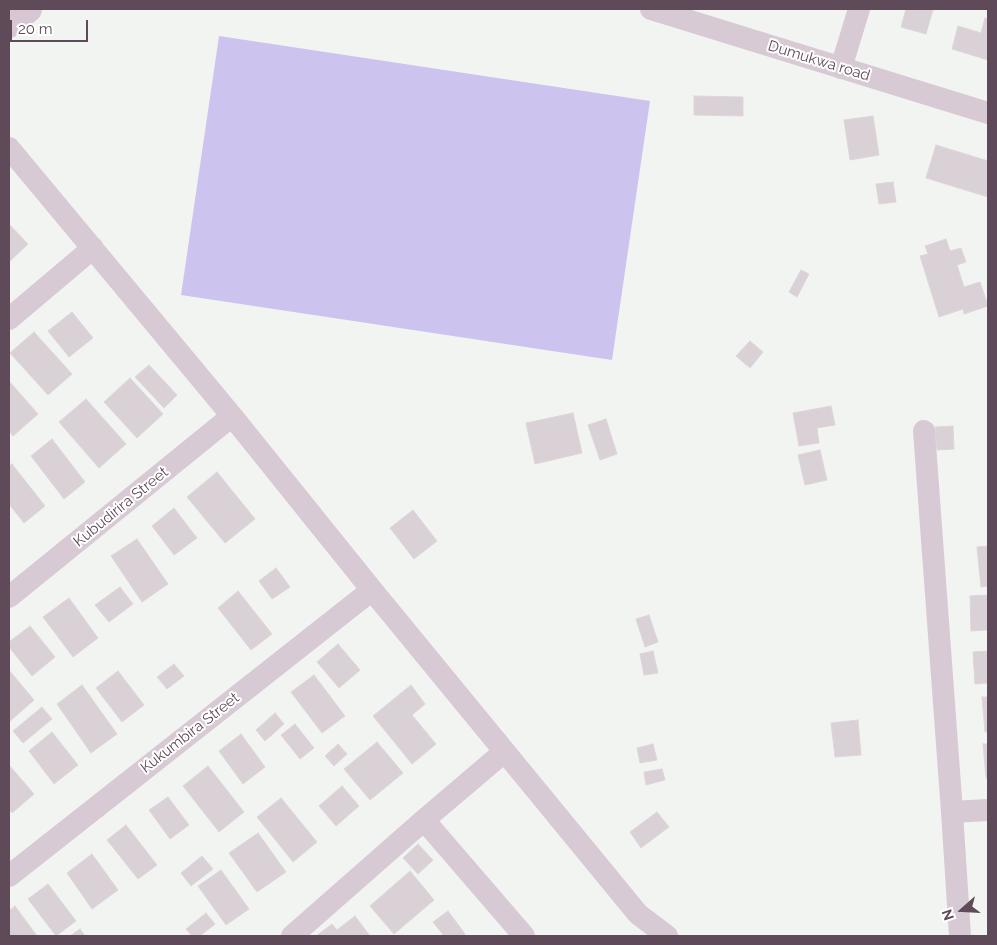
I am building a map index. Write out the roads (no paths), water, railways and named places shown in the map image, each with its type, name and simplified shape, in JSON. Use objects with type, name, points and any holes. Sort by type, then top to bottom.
[{"type":"street","points":[[9,24],[28,9]]},
{"type":"street","points":[[841,68],[859,9]]},
{"type":"street","name":"Dumukwa road","points":[[660,10],[988,113]]},
{"type":"street","points":[[9,148],[232,416],[638,914],[667,936]]},
{"type":"street","points":[[9,319],[93,248]]},
{"type":"street","name":"Kubudirira Street","points":[[9,597],[232,416]]},
{"type":"street","points":[[924,431],[960,936]]},
{"type":"street","name":"Kukumbira Street","points":[[9,876],[372,590]]},
{"type":"street","points":[[292,936],[504,752]]},
{"type":"street","points":[[952,812],[988,810]]},
{"type":"street","points":[[424,820],[524,936]]}]
